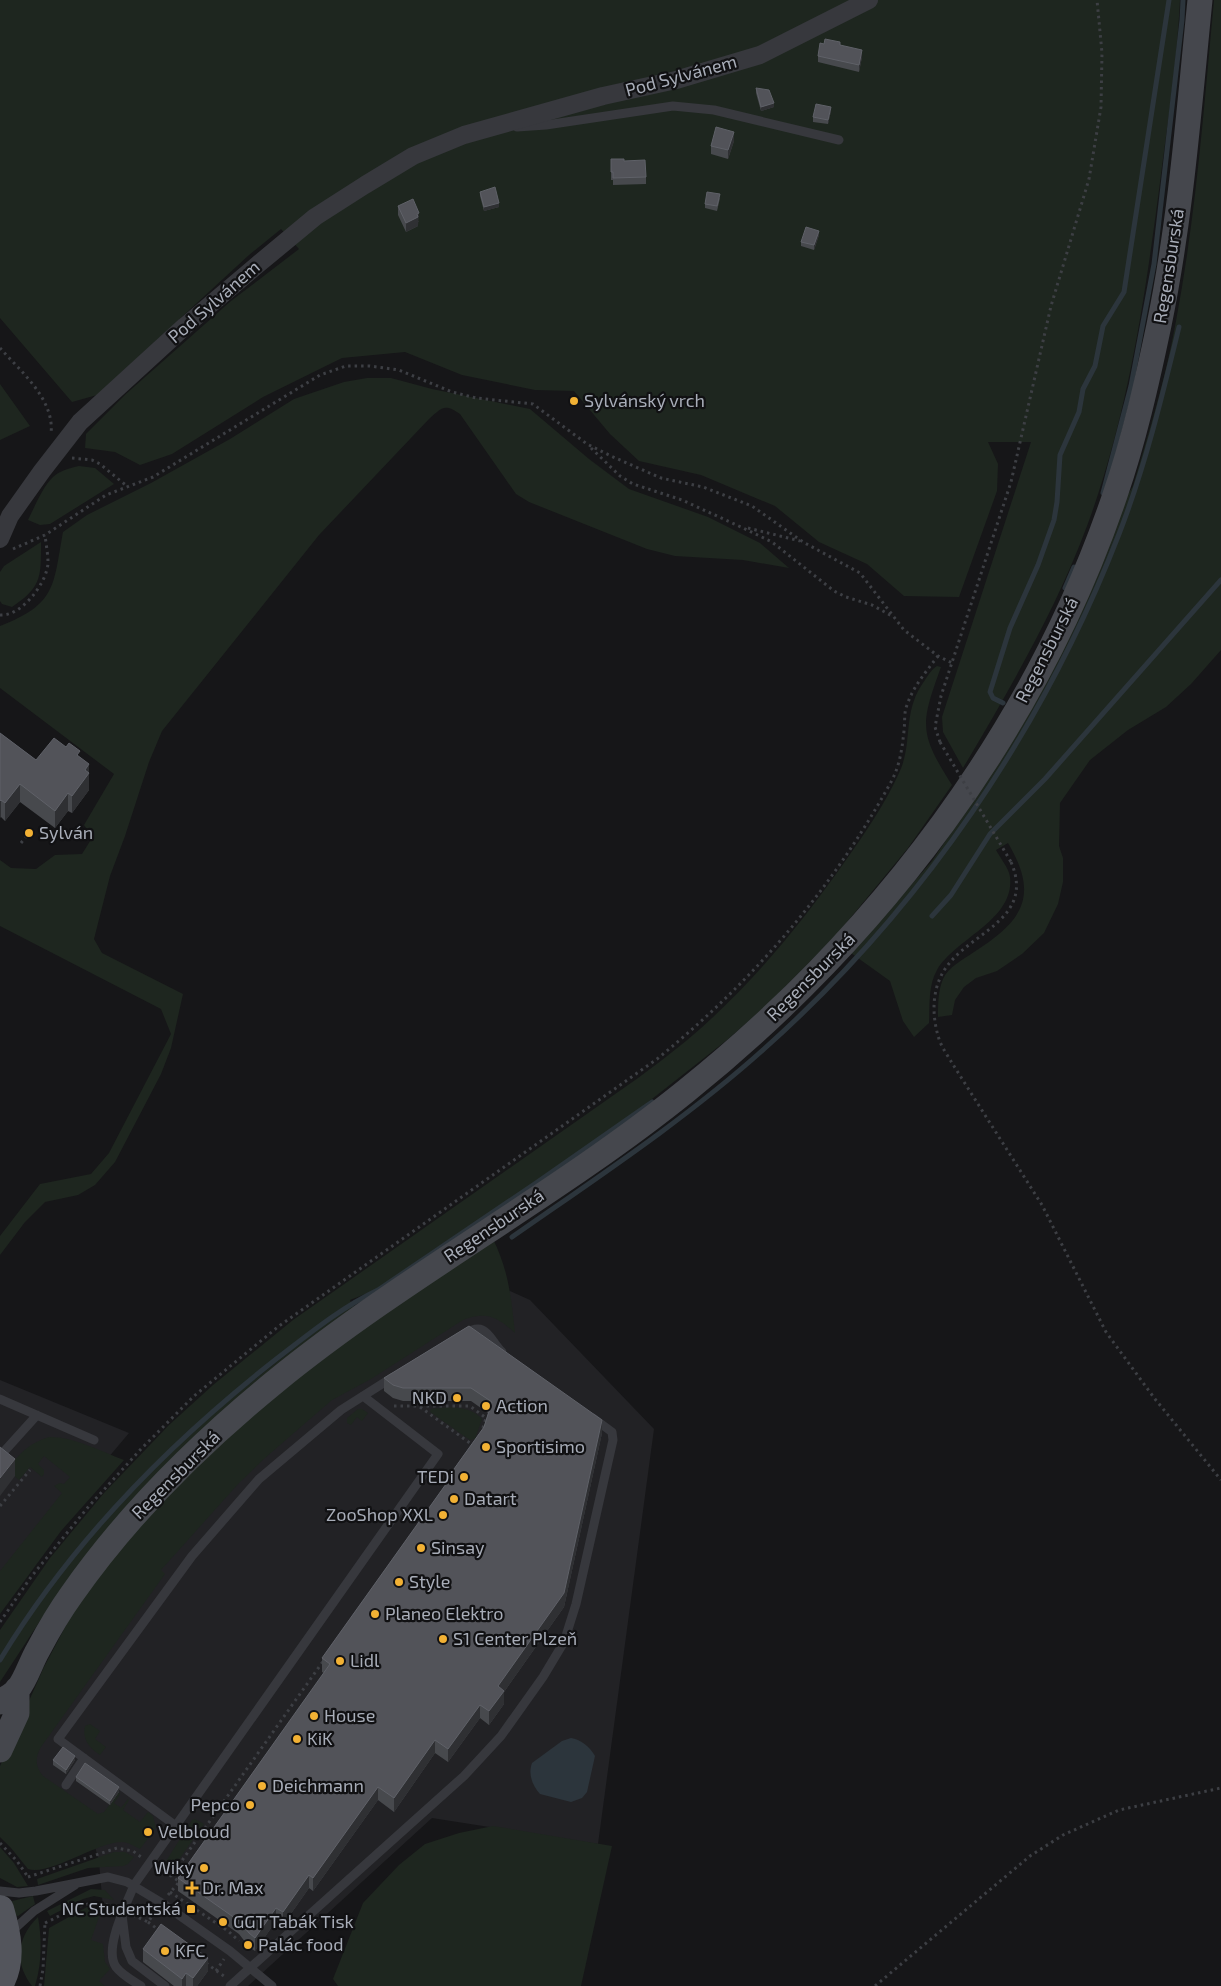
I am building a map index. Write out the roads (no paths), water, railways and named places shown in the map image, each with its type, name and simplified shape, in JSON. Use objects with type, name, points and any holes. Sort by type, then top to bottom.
[{"type":"main road","name":"Regensburská","points":[[0,1750],[17,1713],[9,1696],[76,1588],[139,1511],[199,1449],[264,1391],[320,1347],[386,1299],[620,1140],[683,1094],[721,1063],[773,1016],[841,949],[903,877],[951,813],[991,753],[1048,653],[1085,573],[1116,491],[1147,380],[1160,322],[1175,238],[1186,151],[1200,0]]},
{"type":"main road","points":[[0,1909],[9,1948],[6,1981]]},
{"type":"street","name":"Pod Sylvánem","points":[[4,545],[10,516],[54,444],[184,326],[315,217],[413,156],[464,135],[603,96],[676,80],[760,55],[870,0]]},
{"type":"lane","name":"Pod Sylvánem","points":[[484,129],[546,124],[673,106],[714,110],[839,140]]},
{"type":"lane","points":[[454,1340],[470,1330],[481,1329],[490,1336],[508,1357]]},
{"type":"lane","points":[[176,1826],[58,1739],[192,1556],[259,1479],[341,1410],[400,1373]]},
{"type":"lane","points":[[141,1986],[115,1966],[112,1955],[113,1941],[134,1885],[438,1454],[363,1396]]},
{"type":"lane","points":[[0,1399],[94,1440]]},
{"type":"lane","points":[[232,1985],[476,1765],[501,1736],[543,1678],[564,1642],[576,1604],[614,1440],[614,1435],[610,1430],[587,1414]]},
{"type":"lane","points":[[0,1456],[37,1415]]},
{"type":"lane","points":[[66,1785],[84,1758]]},
{"type":"lane","points":[[0,1892],[20,1893],[36,1891],[108,1877],[134,1885],[162,1902],[230,1951],[272,1986]]},
{"type":"lane","points":[[7,1935],[34,1912],[83,1881]]},
{"type":"lane","points":[[123,1913],[126,1947],[132,1961],[165,1986]]},
{"type":"waterway","points":[[1003,703],[993,698],[990,692],[1010,628],[1038,565],[1054,520],[1060,455],[1079,412],[1083,389],[1095,366],[1103,326],[1124,292],[1169,0]]},
{"type":"waterway","points":[[1103,493],[1131,386],[1154,264],[1183,0]]},
{"type":"waterway","points":[[512,1237],[673,1123],[764,1049],[821,995],[875,937],[925,876],[972,812],[1015,746],[1054,677],[1088,607],[1119,534],[1137,483],[1179,327]]},
{"type":"waterway","points":[[1065,588],[1074,567]]},
{"type":"waterway","points":[[932,916],[951,895],[990,834],[1045,779],[1221,580]]},
{"type":"waterway","points":[[0,1660],[28,1617],[90,1536],[160,1461],[235,1392],[325,1322],[378,1290],[652,1102]]},
{"type":"place","name":"Sylvánský vrch","points":[[574,401]]},
{"type":"place","name":"Sylván","points":[[29,833]]},
{"type":"place","name":"NKD","points":[[457,1398]]},
{"type":"place","name":"Action","points":[[486,1406]]},
{"type":"place","name":"Sportisimo","points":[[486,1447]]},
{"type":"place","name":"TEDi","points":[[464,1477]]},
{"type":"place","name":"Datart","points":[[454,1499]]},
{"type":"place","name":"ZooShop XXL","points":[[443,1515]]},
{"type":"place","name":"Sinsay","points":[[421,1548]]},
{"type":"place","name":"Style","points":[[399,1582]]},
{"type":"place","name":"Planeo Elektro","points":[[375,1614]]},
{"type":"place","name":"S1 Center Plzeň","points":[[443,1639]]},
{"type":"place","name":"Lidl","points":[[340,1661]]},
{"type":"place","name":"House","points":[[314,1716]]},
{"type":"place","name":"KiK","points":[[297,1739]]},
{"type":"place","name":"Deichmann","points":[[262,1786]]},
{"type":"place","name":"Pepco","points":[[250,1805]]},
{"type":"place","name":"Velbloud","points":[[148,1832]]},
{"type":"place","name":"Wiky","points":[[204,1868]]},
{"type":"place","name":"Dr. Max","points":[[192,1888]]},
{"type":"place","name":"NC Studentská","points":[[191,1909]]},
{"type":"place","name":"GGT Tabák Tisk","points":[[223,1922]]},
{"type":"place","name":"Palác food","points":[[248,1945]]},
{"type":"place","name":"KFC","points":[[165,1951]]}]
